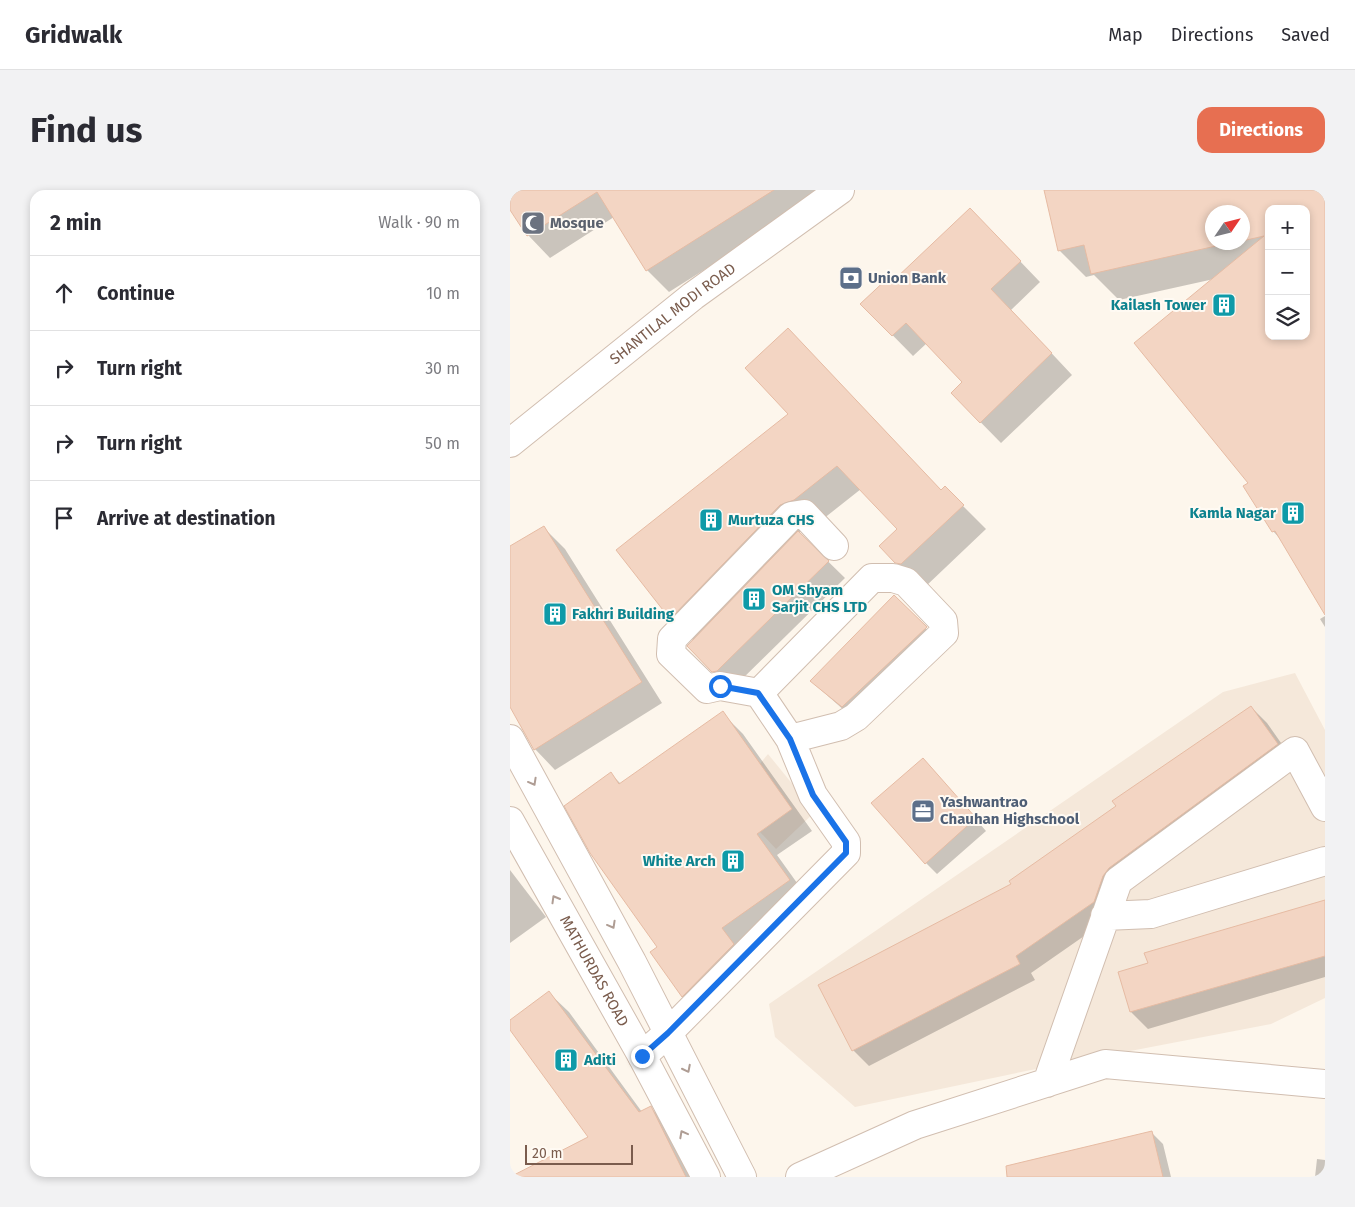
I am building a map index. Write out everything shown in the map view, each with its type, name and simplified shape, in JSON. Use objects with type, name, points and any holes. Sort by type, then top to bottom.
[{"type":"street","name":"SHANTILAL MODI ROAD","points":[[510,443],[693,296],[840,190]]},
{"type":"street","points":[[642,1056],[668,1033],[846,853],[846,842],[813,795],[790,739],[758,693],[720,686],[708,689],[671,654],[672,639],[791,516],[804,514],[834,546]]},
{"type":"street","points":[[758,693],[872,578],[893,578],[906,582],[943,622],[944,633],[856,717],[841,726],[790,739]]},
{"type":"street","points":[[510,740],[632,962],[742,1177]]},
{"type":"street","points":[[1046,1083],[1118,881],[1295,751],[1325,807]]},
{"type":"street","name":"MATHURDAS ROAD","points":[[510,821],[642,1056],[706,1177]]},
{"type":"street","points":[[1105,916],[1152,914],[1325,861]]},
{"type":"street","points":[[800,1177],[915,1125],[1105,1064],[1325,1084]]},
{"type":"shaded area","points":[[1295,673],[1325,730],[1325,998],[1271,1024],[1026,1071],[855,1107],[775,1037],[769,1004],[1223,692]]},
{"type":"shaded area","points":[[768,754],[794,786],[818,809],[776,849],[730,800]]},
{"type":"building","points":[[510,190],[774,190],[646,271],[597,192],[527,236],[510,210]]},
{"type":"building","name":"Kailash Tower","points":[[1044,190],[1325,190],[1325,615],[1275,531],[1272,532],[1243,486],[1248,483],[1134,343],[1247,250],[1250,250],[1250,248],[1264,236],[1250,239],[1250,205],[1205,205],[1205,248],[1091,274],[1084,245],[1058,251]]},
{"type":"building","points":[[970,208],[1021,261],[991,289],[1052,353],[980,423],[951,393],[962,382],[906,323],[892,336],[860,304],[890,276],[894,280]]},
{"type":"building","points":[[788,328],[941,490],[945,486],[964,505],[901,564],[895,563],[879,546],[897,529],[837,466],[794,500],[780,505],[670,619],[616,550],[788,414],[745,368]]},
{"type":"building","name":"Fakhri Building","points":[[544,526],[642,682],[534,750],[510,707],[510,546]]},
{"type":"building","name":"OM Shyam Sarjit CHS LTD","points":[[798,531],[829,561],[717,671],[712,672],[687,646]]},
{"type":"building","name":"OM Shyam Sarjit CHS LTD","points":[[894,595],[927,627],[842,707],[810,681]]},
{"type":"building","points":[[1251,706],[1278,744],[1109,868],[1103,876],[1094,902],[1016,956],[1020,964],[852,1051],[818,985],[1011,884],[1009,881],[1116,806],[1112,801]]},
{"type":"building","name":"White Arch","points":[[723,711],[792,809],[757,834],[790,880],[722,928],[734,944],[682,997],[650,952],[657,947],[590,853],[564,806],[611,772],[619,784]]},
{"type":"building","name":"Yashwantrao Chauhan Highschool","points":[[923,758],[976,818],[925,864],[871,803]]},
{"type":"building","points":[[1325,900],[1325,956],[1130,1012],[1118,972],[1148,963],[1144,953]]},
{"type":"building","points":[[549,991],[639,1112],[651,1106],[686,1177],[510,1177],[588,1137],[510,1030],[510,1020]]},
{"type":"building","points":[[1152,1131],[1163,1177],[1007,1177],[1006,1166]]},
{"type":"place","name":"Mosque","points":[[533,223]]},
{"type":"place","name":"Union Bank","points":[[851,278]]},
{"type":"place","name":"Kailash Tower","points":[[1224,305]]},
{"type":"place","name":"Kamla Nagar","points":[[1293,513]]},
{"type":"place","name":"Murtuza CHS","points":[[711,520]]},
{"type":"place","name":"OM Shyam Sarjit CHS LTD","points":[[754,599]]},
{"type":"place","name":"Fakhri Building","points":[[555,614]]},
{"type":"place","name":"Yashwantrao Chauhan Highschool","points":[[923,811]]},
{"type":"place","name":"White Arch","points":[[733,861]]},
{"type":"place","name":"Aditi","points":[[566,1060]]},
{"type":"route","points":[[642,1056],[668,1033],[846,853],[846,842],[813,795],[790,739],[758,693],[720,686]]}]
